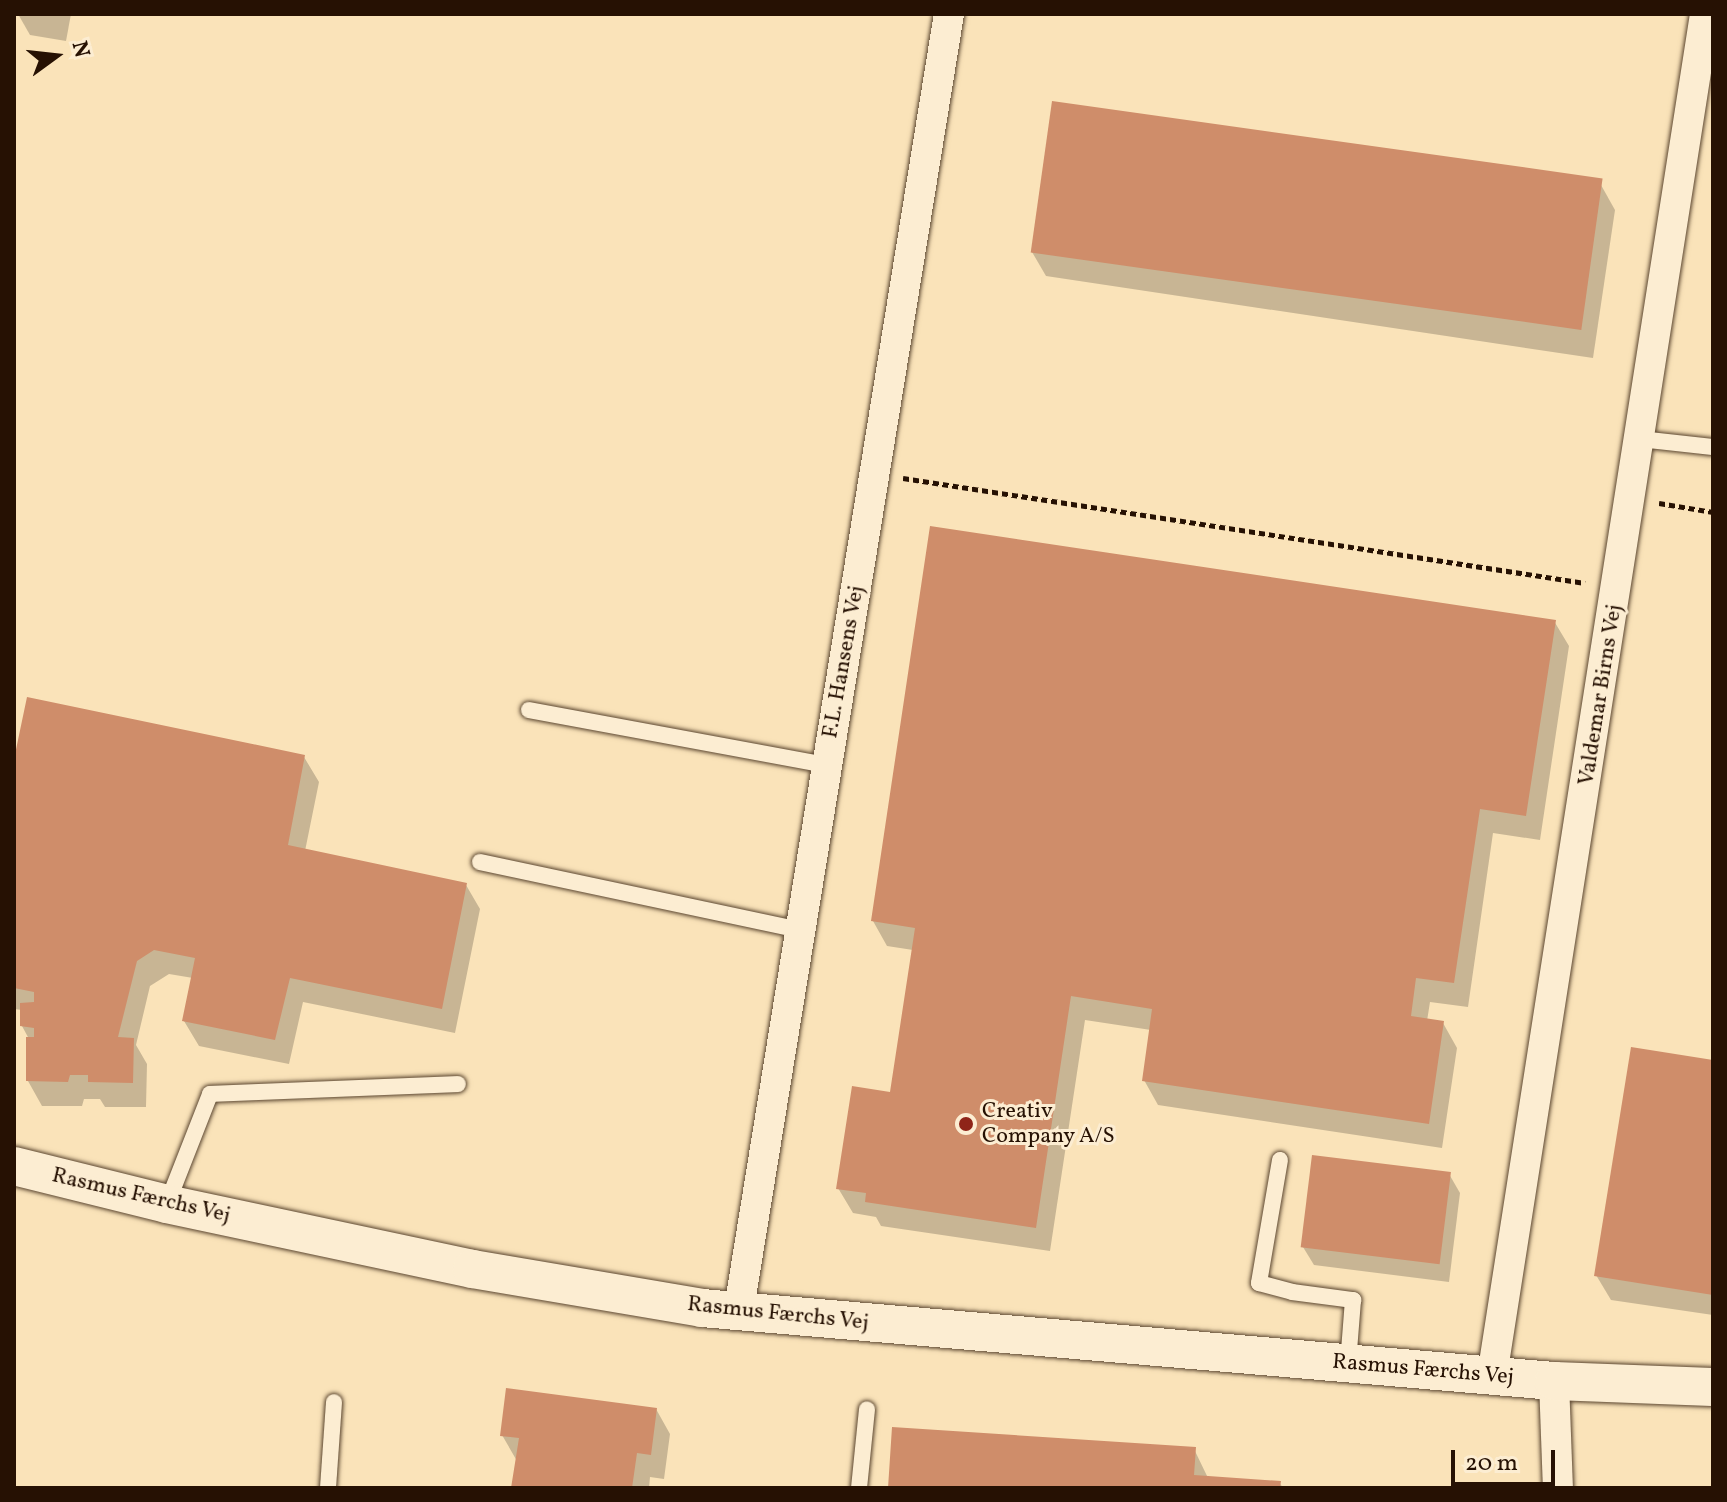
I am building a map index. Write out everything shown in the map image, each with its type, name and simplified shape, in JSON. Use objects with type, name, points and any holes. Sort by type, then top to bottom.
[{"type":"street","name":"F.L. Hansens Vej","points":[[739,1309],[949,14]]},
{"type":"street","name":"Valdemar Birns Vej","points":[[1492,1376],[1632,499],[1705,14]]},
{"type":"street","name":"Rasmus Færchs Vej","points":[[14,1166],[167,1204],[472,1269],[702,1308],[739,1309],[940,1331],[1554,1381],[1713,1387]]},
{"type":"street","points":[[1554,1381],[1558,1488]]},
{"type":"lane","points":[[1640,439],[1713,447]]},
{"type":"lane","points":[[529,710],[827,765]]},
{"type":"lane","points":[[480,862],[800,930]]},
{"type":"lane","points":[[167,1204],[210,1094],[458,1084]]},
{"type":"lane","points":[[1280,1160],[1259,1283],[1292,1292],[1353,1300],[1348,1364]]},
{"type":"lane","points":[[328,1488],[334,1402]]},
{"type":"lane","points":[[859,1488],[867,1409]]},
{"type":"path","points":[[876,473],[1618,588]]},
{"type":"path","points":[[1632,499],[1713,512]]},
{"type":"building","points":[[1052,101],[1603,178],[1581,330],[1031,253]]},
{"type":"building","points":[[930,526],[1556,620],[1526,816],[1480,809],[1454,983],[1416,978],[1411,1016],[1444,1021],[1429,1124],[1142,1081],[1152,1009],[1071,996],[1036,1228],[865,1202],[866,1193],[836,1189],[852,1086],[890,1092],[915,928],[871,921]]},
{"type":"building","points":[[27,697],[305,755],[288,845],[467,883],[442,1009],[290,978],[275,1040],[182,1021],[195,958],[154,950],[137,961],[118,1037],[134,1038],[133,1083],[88,1082],[88,1075],[70,1075],[68,1082],[26,1081],[26,1037],[34,1037],[34,1028],[20,1026],[20,1003],[34,1002],[34,992],[14,988],[14,759]]},
{"type":"building","points":[[1631,1047],[1713,1060],[1713,1295],[1594,1276]]},
{"type":"building","points":[[1312,1155],[1451,1172],[1440,1264],[1301,1247]]},
{"type":"building","points":[[506,1388],[657,1408],[651,1455],[637,1453],[632,1488],[511,1488],[519,1438],[500,1436]]},
{"type":"building","points":[[892,1427],[1196,1447],[1194,1475],[1281,1481],[1280,1488],[888,1488]]},
{"type":"place","name":"Creativ Company A/S","points":[[966,1124]]}]
